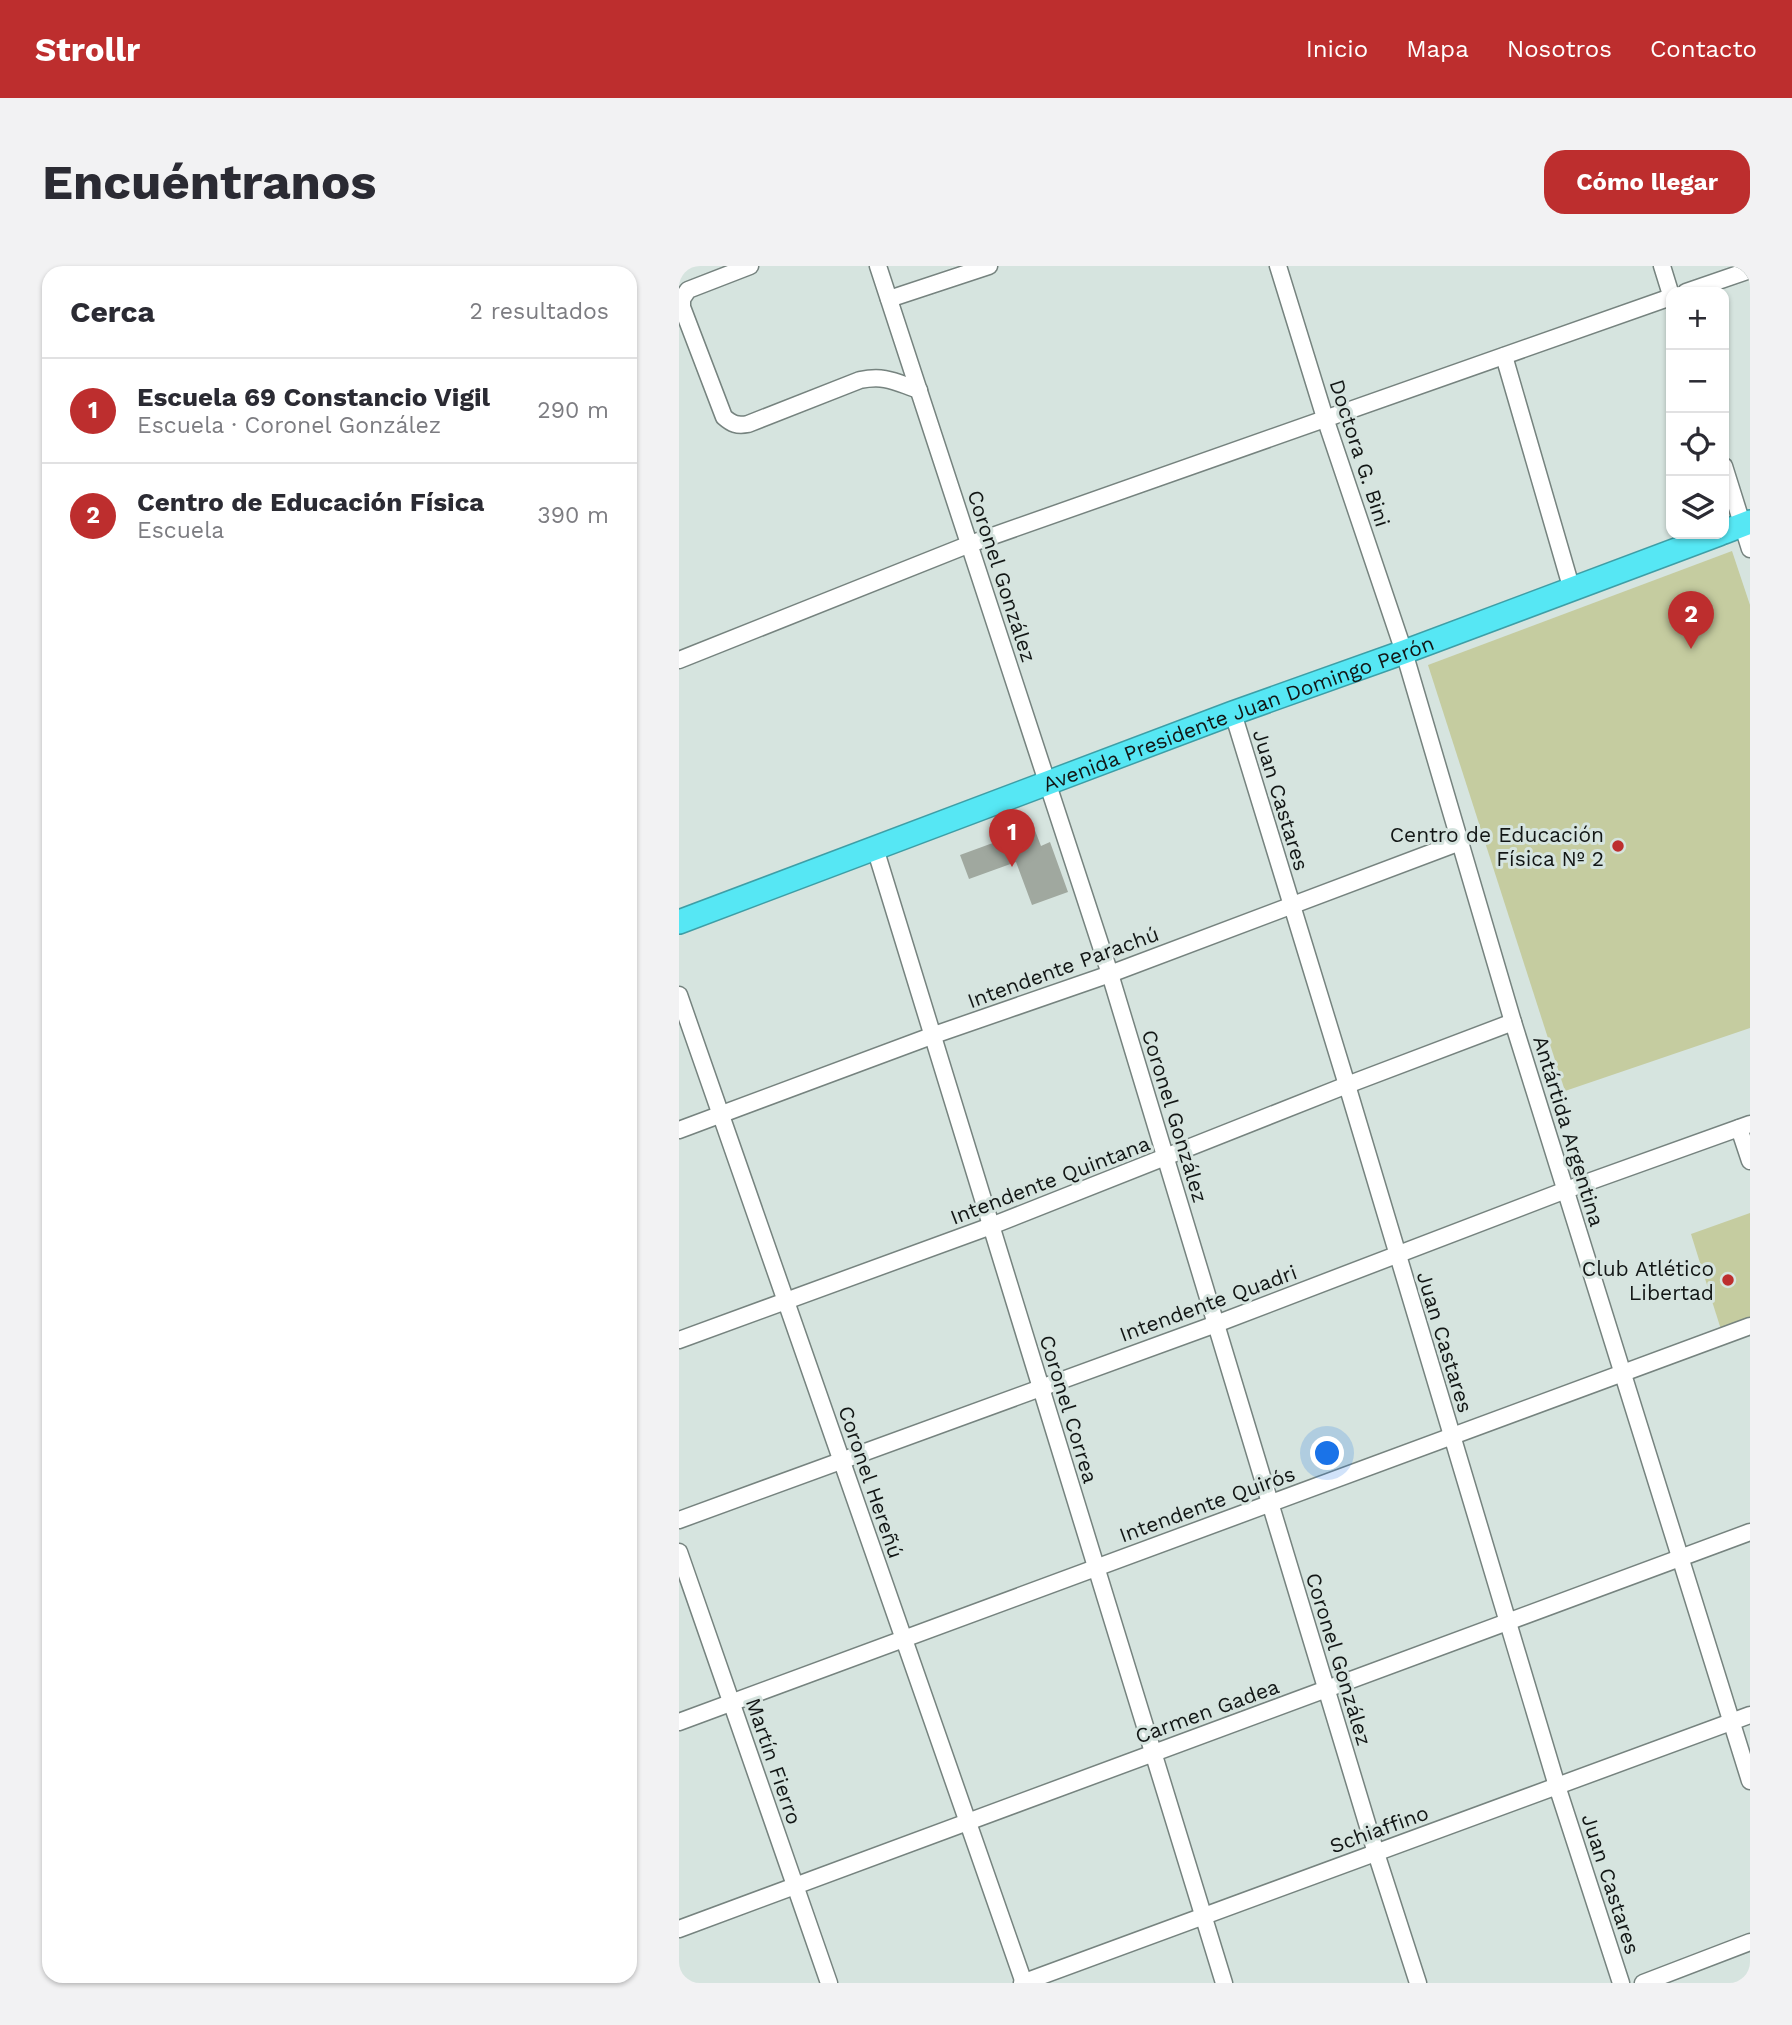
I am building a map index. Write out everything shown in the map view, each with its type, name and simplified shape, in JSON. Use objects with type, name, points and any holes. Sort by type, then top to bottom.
[{"type":"highway","name":"Avenida Presidente Juan Domingo Perón","points":[[679,922],[1734,528]]},
{"type":"street","points":[[750,266],[688,290],[682,299],[682,307],[724,417],[731,424],[748,424],[860,380],[885,378],[919,390]]},
{"type":"street","name":"Coronel González","points":[[878,266],[1110,974],[1376,1853],[1418,1983]]},
{"type":"street","points":[[889,299],[989,266]]},
{"type":"street","name":"Doctora G. Bini","points":[[1278,266],[1325,418],[1404,652]]},
{"type":"street","points":[[1662,266],[1668,287]]},
{"type":"street","points":[[1701,287],[1750,270]]},
{"type":"street","points":[[679,660],[970,544],[1666,298]]},
{"type":"street","points":[[1503,356],[1571,590]]},
{"type":"street","points":[[1726,476],[1734,528],[1750,549]]},
{"type":"street","name":"Antártida Argentina","points":[[1404,652],[1513,1022],[1750,1782]]},
{"type":"street","name":"Juan Castares","points":[[1233,713],[1557,1786],[1621,1983]]},
{"type":"street","name":"Intendente Parachú","points":[[679,1130],[934,1035],[1110,974],[1459,842]]},
{"type":"street","name":"Coronel Correa","points":[[875,848],[1224,1983]]},
{"type":"street","name":"Coronel Hereñú","points":[[679,995],[1023,1983]]},
{"type":"street","name":"Intendente Quintana","points":[[679,1340],[991,1226],[1513,1022]]},
{"type":"street","points":[[1745,1126],[1750,1161]]},
{"type":"street","name":"Intendente Quadri","points":[[679,1520],[1216,1324],[1566,1190],[1745,1126]]},
{"type":"street","name":"Intendente Quirós","points":[[679,1722],[1750,1326]]},
{"type":"street","name":"Carmen Gadea","points":[[679,1929],[1750,1532]]},
{"type":"street","name":"Martín Fierro","points":[[679,1552],[829,1983]]},
{"type":"street","name":"Schiaffino","points":[[1023,1983],[1750,1715]]},
{"type":"street","points":[[1643,1983],[1750,1942]]},
{"type":"green space","name":"Centro de Educación Física Nº 2","points":[[1732,551],[1750,605],[1750,1028],[1565,1091],[1428,665]]},
{"type":"green space","name":"Club Atlético Libertad","points":[[1750,1213],[1750,1326],[1723,1336],[1691,1234]]},
{"type":"building","points":[[1034,828],[1041,846],[1050,842],[1068,892],[1032,905],[1016,862],[969,879],[960,855]]},
{"type":"place","name":"Centro de Educación Física","points":[[1691,649]]},
{"type":"place","name":"Centro de Educación Física Nº 2","points":[[1618,846]]},
{"type":"place","name":"Escuela 69 Constancio Vigil","points":[[1012,867]]},
{"type":"place","name":"Club Atlético Libertad","points":[[1728,1280]]}]
